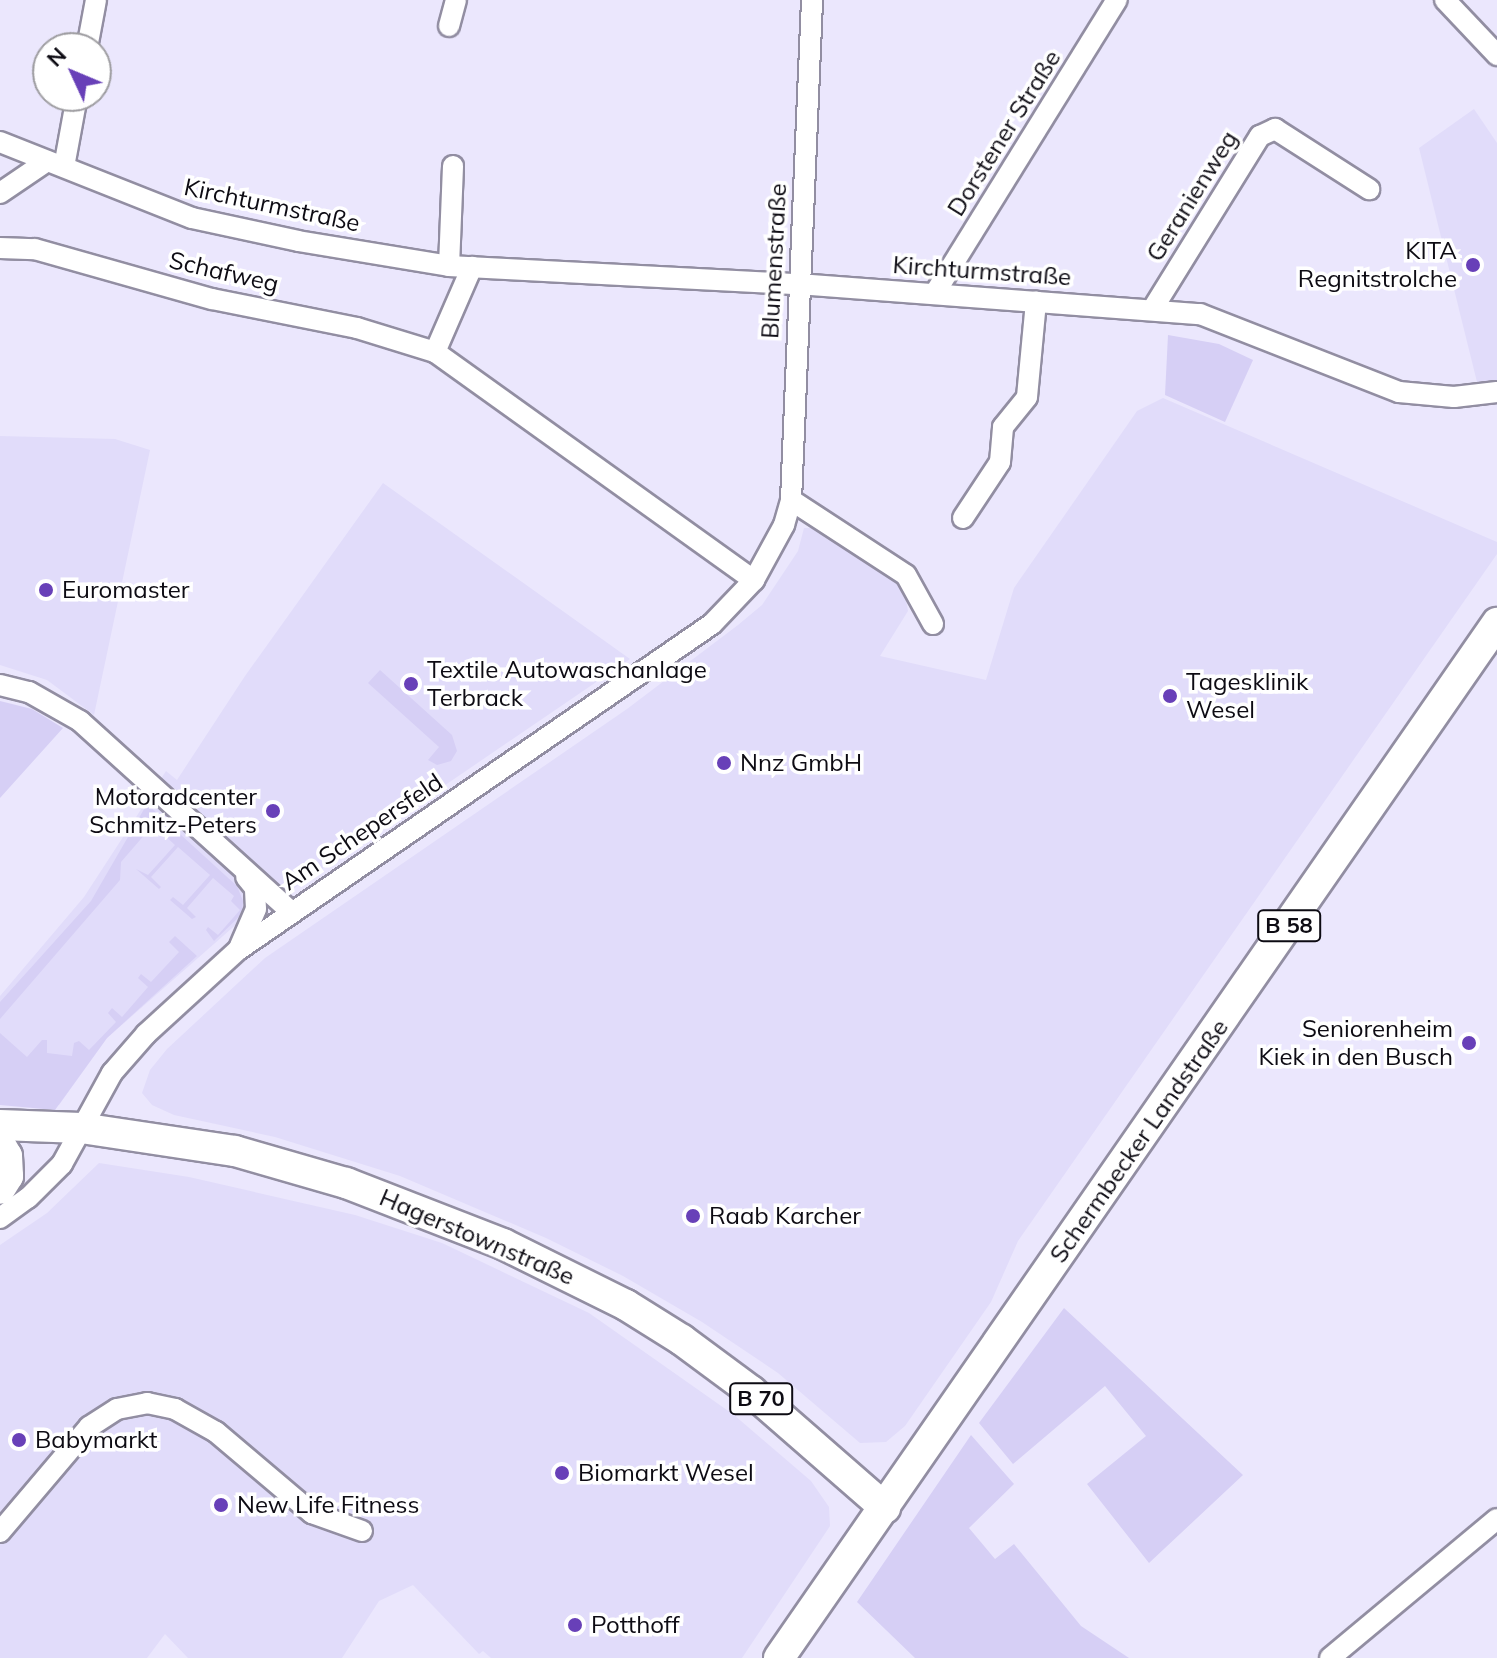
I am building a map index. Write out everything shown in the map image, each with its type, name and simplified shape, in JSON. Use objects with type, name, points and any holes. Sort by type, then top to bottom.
[{"type":"main road","name":"Schermbecker Landstraße","points":[[779,1658],[1497,623]]},
{"type":"main road","name":"Hagerstownstraße","points":[[0,1125],[81,1128],[235,1151],[346,1183],[503,1244],[614,1299],[682,1340],[751,1391],[885,1508]]},
{"type":"main road","points":[[0,1144],[7,1156],[8,1166],[8,1176],[0,1189]]},
{"type":"street","points":[[90,32],[96,0]]},
{"type":"street","points":[[449,26],[456,0]]},
{"type":"street","name":"Blumenstraße","points":[[784,525],[791,500],[812,0]]},
{"type":"street","name":"Dorstener Straße","points":[[935,293],[1117,0]]},
{"type":"street","points":[[1445,0],[1497,55]]},
{"type":"street","points":[[0,193],[55,164],[72,112]]},
{"type":"street","name":"Geranienweg","points":[[1152,310],[1260,136],[1275,129],[1369,189]]},
{"type":"street","name":"Kirchturmstraße","points":[[0,142],[192,218],[298,241],[449,266],[798,284],[1200,314],[1399,392],[1454,397],[1497,392]]},
{"type":"street","points":[[449,266],[453,166]]},
{"type":"street","name":"Schafweg","points":[[0,248],[35,249],[212,299],[357,328],[443,358],[754,580]]},
{"type":"street","points":[[443,358],[472,267]]},
{"type":"street","points":[[963,518],[1000,462],[1003,427],[1027,397],[1036,301]]},
{"type":"street","points":[[791,500],[906,575],[933,624]]},
{"type":"street","name":"Am Schepersfeld","points":[[0,1218],[28,1198],[62,1164],[112,1073],[138,1044],[238,950],[290,911],[712,624],[754,580],[784,525]]},
{"type":"street","points":[[0,685],[29,692],[80,721],[290,911]]},
{"type":"street","points":[[234,861],[255,888],[256,899],[256,909],[238,950]]},
{"type":"street","points":[[0,1532],[89,1427],[117,1409],[147,1403],[175,1409],[216,1432],[312,1513],[362,1531]]},
{"type":"street","points":[[1330,1658],[1497,1519]]},
{"type":"shaded area","name":"KITA Regnitstrolche","points":[[1474,109],[1497,143],[1497,382],[1478,386],[1419,148]]},
{"type":"shaded area","points":[[1168,335],[1219,344],[1253,360],[1225,422],[1165,395]]},
{"type":"shaded area","points":[[1163,398],[1497,542],[1497,554],[1018,1241],[991,1302],[905,1426],[886,1442],[860,1443],[778,1373],[702,1322],[623,1276],[546,1238],[400,1176],[275,1137],[174,1115],[152,1105],[142,1093],[150,1070],[167,1049],[265,958],[627,709],[762,605],[798,551],[804,528],[821,528],[903,582],[908,611],[880,656],[986,680],[1014,588],[1137,411]]},
{"type":"shaded area","points":[[0,436],[115,439],[150,450],[94,715],[47,680],[0,665]]},
{"type":"shaded area","points":[[383,483],[630,659],[262,910],[257,906],[107,1038],[59,1105],[0,1102],[0,996],[84,897],[166,771],[177,780],[245,676]]},
{"type":"shaded area","points":[[380,670],[452,735],[457,751],[451,761],[437,765],[428,760],[439,747],[368,683]]},
{"type":"shaded area","points":[[0,701],[32,709],[63,728],[0,798]]},
{"type":"shaded area","points":[[147,804],[237,886],[243,901],[242,914],[214,941],[206,930],[208,927],[218,935],[240,910],[231,901],[234,896],[213,878],[187,908],[196,917],[192,919],[170,900],[173,897],[183,905],[210,875],[178,847],[151,877],[161,887],[159,889],[136,869],[148,875],[175,845],[153,825],[121,862],[120,880],[0,1019],[0,1002],[91,901]]},
{"type":"shaded area","points":[[175,936],[197,956],[107,1038],[55,1110],[0,1105],[0,1033],[27,1057],[42,1040],[47,1040],[47,1053],[72,1056],[74,1043],[79,1041],[89,1050],[116,1022],[108,1013],[112,1008],[122,1017],[148,987],[138,978],[141,974],[151,982],[179,952],[169,942]]},
{"type":"shaded area","points":[[99,1163],[189,1177],[355,1215],[442,1243],[589,1313],[734,1415],[811,1481],[829,1507],[830,1526],[742,1658],[491,1658],[483,1651],[479,1654],[413,1585],[379,1601],[342,1658],[188,1658],[165,1634],[147,1658],[0,1658],[0,1245],[47,1213]]},
{"type":"shaded area","points":[[1064,1308],[1243,1475],[1149,1563],[1087,1484],[1146,1436],[1105,1386],[1013,1464],[979,1423]]},
{"type":"shaded area","points":[[971,1435],[1014,1484],[969,1528],[995,1559],[1014,1544],[1081,1626],[1129,1658],[915,1658],[857,1602]]},
{"type":"place","name":"KITA Regnitstrolche","points":[[1473,265]]},
{"type":"place","name":"Euromaster","points":[[46,590]]},
{"type":"place","name":"Textile Autowaschanlage Terbrack","points":[[411,684]]},
{"type":"place","name":"Tagesklinik Wesel","points":[[1170,696]]},
{"type":"place","name":"Nnz GmbH","points":[[724,763]]},
{"type":"place","name":"Motoradcenter Schmitz-Peters","points":[[273,811]]},
{"type":"place","name":"Seniorenheim Kiek in den Busch","points":[[1469,1043]]},
{"type":"place","name":"Raab Karcher","points":[[693,1216]]},
{"type":"place","name":"Babymarkt","points":[[19,1440]]},
{"type":"place","name":"Biomarkt Wesel","points":[[562,1473]]},
{"type":"place","name":"New Life Fitness","points":[[221,1505]]},
{"type":"place","name":"Potthoff","points":[[575,1625]]}]
